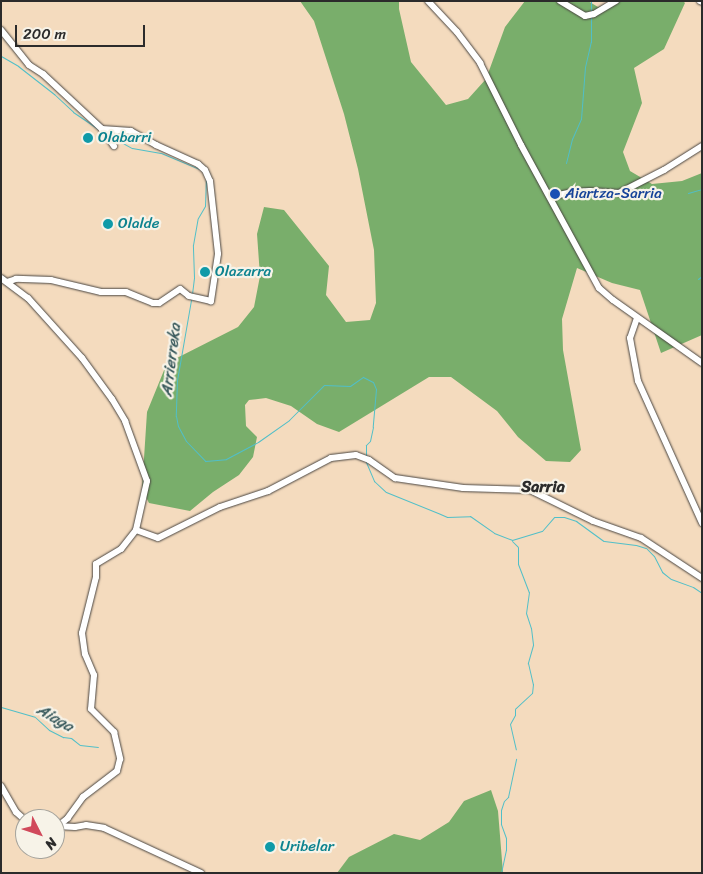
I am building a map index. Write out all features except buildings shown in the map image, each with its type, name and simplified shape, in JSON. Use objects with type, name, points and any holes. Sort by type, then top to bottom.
[{"type":"street","points":[[428,1],[458,32],[480,63],[599,288],[637,318],[702,363]]},
{"type":"street","points":[[560,1],[585,16],[594,14],[616,1]]},
{"type":"street","points":[[1,30],[29,65],[46,77],[102,129],[114,146]]},
{"type":"street","points":[[4,280],[44,279],[101,292],[126,292],[153,303],[159,303],[180,290],[192,296],[211,301],[217,262],[216,227],[209,175],[198,164],[156,145],[136,133],[102,129]]},
{"type":"street","points":[[550,197],[571,192],[619,193],[664,170],[702,146]]},
{"type":"street","points":[[4,280],[28,298],[82,358],[122,414],[147,481],[136,530],[120,549],[96,564],[96,577],[82,633],[84,654],[94,675],[91,709],[114,732],[120,759],[117,771],[83,797],[65,820]]},
{"type":"street","points":[[637,318],[630,338],[638,380],[702,523]]},
{"type":"street","points":[[136,530],[158,538],[237,499],[268,491],[331,458],[348,454],[370,461],[395,478],[463,488],[514,488],[530,490],[593,520],[641,538],[702,578]]},
{"type":"street","points":[[1,786],[15,810]]},
{"type":"street","points":[[65,827],[86,826],[104,828],[201,873]]},
{"type":"green space","points":[[300,1],[399,1],[399,9],[411,62],[446,105],[468,99],[486,79],[505,27],[525,1],[588,1],[598,7],[619,1],[683,1],[685,3],[664,49],[634,68],[642,103],[623,152],[630,171],[652,184],[682,181],[702,173],[702,335],[661,353],[640,290],[612,283],[577,268],[562,319],[563,350],[581,450],[570,462],[546,461],[518,437],[497,411],[451,377],[429,377],[339,432],[317,424],[291,406],[266,398],[249,400],[245,405],[246,426],[257,437],[253,457],[239,475],[213,492],[190,511],[149,503],[142,489],[147,412],[167,363],[238,327],[254,307],[260,276],[257,234],[264,207],[284,210],[329,266],[326,295],[346,322],[370,320],[376,303],[374,250],[358,169],[344,114],[314,21]]},
{"type":"green space","points":[[491,790],[498,811],[503,873],[337,873],[349,857],[394,834],[420,840],[449,822],[464,801]]},
{"type":"waterway","points":[[591,1],[591,13]]},
{"type":"waterway","points":[[566,163],[572,139],[581,119],[585,67],[591,42],[591,17]]},
{"type":"waterway","name":"Arrierreka","points":[[1,56],[18,66],[54,94],[73,112],[98,129]]},
{"type":"waterway","name":"Arrierreka","points":[[110,136],[132,148],[161,153],[199,169]]},
{"type":"waterway","name":"Arrierreka","points":[[192,294],[194,277],[193,245],[198,218],[205,206],[206,178]]},
{"type":"waterway","points":[[688,193],[702,189]]},
{"type":"waterway","points":[[698,279],[702,276]]},
{"type":"waterway","name":"Arrierreka","points":[[191,300],[177,380],[176,416],[178,426],[186,441],[205,461],[226,459],[258,442],[289,420],[324,385],[350,386],[363,377],[373,382],[376,389],[373,427],[370,441],[366,445],[366,456]]},
{"type":"waterway","name":"Arrierreka","points":[[366,462],[374,481],[386,492],[447,517],[470,516],[494,533],[512,540],[542,531],[554,517],[564,517],[576,521],[604,541],[646,548],[654,556],[662,572],[671,579],[693,587],[702,593]]},
{"type":"waterway","points":[[512,541],[518,547],[518,564],[529,592],[526,613],[531,628],[533,645],[528,663],[533,684],[532,693],[515,709],[515,715],[510,724],[516,749]]},
{"type":"waterway","name":"Aiaga","points":[[1,707],[35,717],[49,730],[63,737],[71,738],[80,745],[98,747]]},
{"type":"waterway","points":[[501,873],[506,850],[506,838],[501,824],[501,810],[504,801],[508,797],[516,759]]},
{"type":"place","name":"Olabarri","points":[[88,138]]},
{"type":"place","name":"Aiartza-Sarria","points":[[555,194]]},
{"type":"place","name":"Olalde","points":[[108,224]]},
{"type":"place","name":"Olazarra","points":[[205,272]]},
{"type":"place","name":"Uribelar","points":[[270,847]]},
{"type":"district","name":"Sarria","points":[[543,487]]}]
